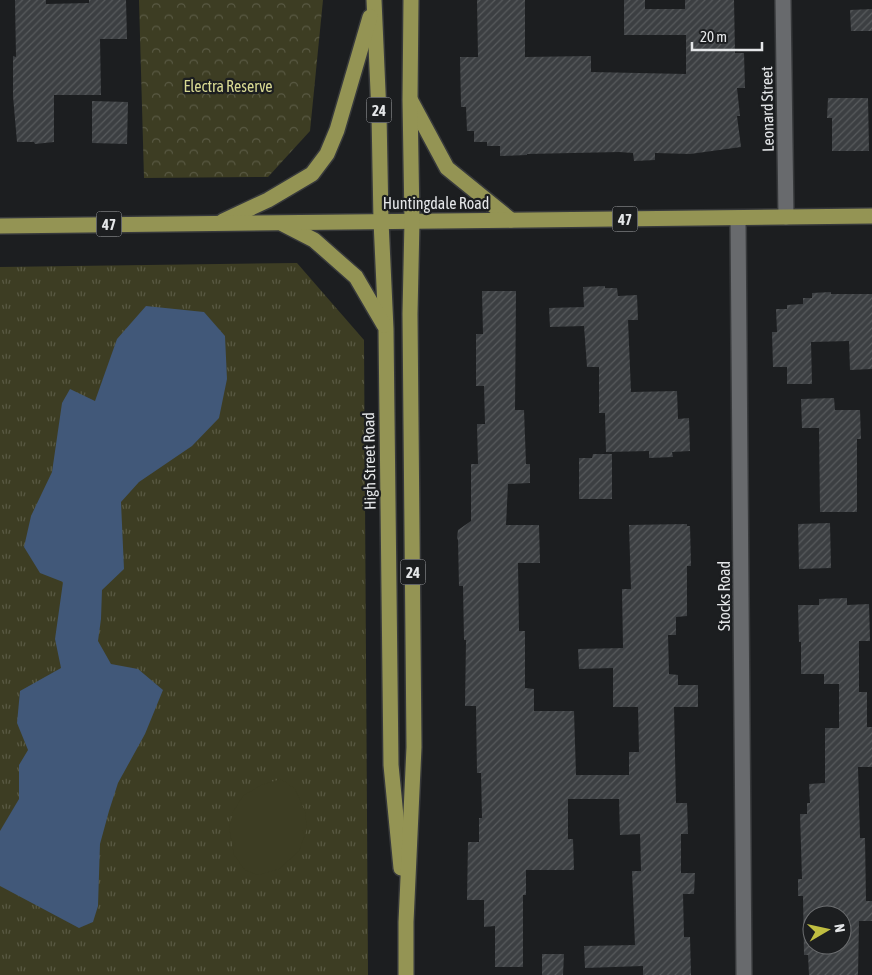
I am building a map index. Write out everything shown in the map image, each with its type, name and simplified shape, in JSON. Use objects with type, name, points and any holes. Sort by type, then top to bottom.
[{"type":"main road","name":"High Street Road","points":[[374,0],[380,114],[381,221],[386,329],[391,765],[406,922]]},
{"type":"main road","points":[[217,223],[268,200],[312,174],[327,154],[354,78],[374,0]]},
{"type":"main road","name":"High Street Road","points":[[406,975],[406,922],[414,747],[410,324],[412,0]]},
{"type":"main road","points":[[410,100],[447,168],[511,220]]},
{"type":"main road","name":"Huntingdale Road","points":[[0,226],[872,216]]},
{"type":"main road","points":[[280,222],[314,240],[356,276],[386,329]]},
{"type":"street","name":"Leonard Street","points":[[783,0],[786,217]]},
{"type":"street","name":"Stocks Road","points":[[738,218],[744,975]]},
{"type":"green space","name":"Electra Reserve","points":[[139,0],[323,0],[310,131],[268,177],[144,178]]},
{"type":"green space","points":[[297,263],[364,340],[368,975],[0,975],[0,267]]},
{"type":"green space","points":[[281,779],[295,789],[305,811],[307,829],[299,851],[279,869],[258,875],[245,870],[234,855],[229,827],[233,812],[243,796],[261,785]]},
{"type":"water","points":[[146,306],[204,312],[225,336],[227,379],[219,418],[192,446],[139,482],[121,502],[124,569],[102,590],[98,641],[111,664],[138,669],[163,690],[145,734],[118,783],[100,844],[98,906],[93,922],[79,928],[0,886],[0,831],[19,799],[19,765],[28,750],[17,723],[20,691],[61,668],[55,639],[63,582],[40,573],[24,547],[31,516],[52,472],[62,403],[70,389],[95,401],[117,339]]},
{"type":"building","points":[[15,0],[46,0],[46,4],[89,3],[89,0],[126,0],[127,39],[100,39],[101,95],[54,95],[54,142],[35,144],[34,142],[17,142],[13,96],[13,56],[16,57]]},
{"type":"building","points":[[477,0],[525,0],[525,57],[591,56],[591,72],[686,74],[686,35],[624,35],[624,0],[645,0],[645,9],[685,9],[685,0],[734,0],[735,53],[744,53],[745,88],[737,88],[740,116],[737,116],[741,147],[690,154],[655,153],[655,160],[634,161],[633,153],[619,152],[500,156],[500,146],[487,146],[487,142],[474,142],[474,131],[467,131],[466,107],[461,107],[460,57],[478,57]]},
{"type":"building","points":[[872,9],[872,31],[851,31],[850,10]]},
{"type":"building","points":[[828,98],[868,98],[869,151],[832,151],[832,118],[827,118]]},
{"type":"building","points":[[92,101],[128,102],[127,144],[92,143]]},
{"type":"building","points":[[605,286],[605,288],[617,288],[618,296],[637,295],[638,320],[628,320],[631,392],[677,391],[678,419],[689,418],[690,451],[672,452],[673,457],[649,458],[649,451],[606,452],[605,413],[599,413],[599,367],[587,367],[584,326],[550,327],[549,308],[584,307],[583,287]]},
{"type":"building","points":[[482,291],[516,291],[515,410],[524,410],[526,464],[530,464],[530,483],[508,484],[506,525],[539,525],[540,563],[518,563],[519,631],[525,631],[525,688],[534,689],[534,711],[574,711],[576,775],[629,775],[629,752],[639,752],[638,707],[613,707],[613,668],[579,669],[578,649],[623,648],[622,589],[631,589],[629,525],[687,524],[687,526],[690,526],[691,566],[687,566],[687,616],[676,617],[676,635],[668,635],[669,674],[678,675],[678,685],[698,685],[698,707],[674,707],[676,803],[687,803],[688,834],[681,834],[681,873],[695,873],[694,894],[683,894],[684,937],[690,937],[691,975],[643,975],[643,966],[585,968],[584,946],[635,945],[632,871],[641,871],[640,834],[620,835],[619,799],[568,799],[568,839],[573,839],[574,870],[526,870],[526,895],[523,895],[523,967],[495,967],[495,926],[484,927],[484,900],[467,900],[468,842],[479,842],[479,818],[482,818],[481,773],[477,773],[476,706],[465,706],[466,640],[464,640],[463,586],[459,586],[457,538],[458,530],[471,521],[471,464],[478,464],[477,424],[485,424],[484,386],[476,386],[476,334],[483,334]]},
{"type":"building","points":[[831,292],[831,294],[872,294],[872,369],[850,370],[849,341],[811,342],[812,384],[787,384],[787,367],[773,367],[772,332],[777,332],[776,309],[787,309],[787,305],[803,304],[803,298],[812,298],[812,293]]},
{"type":"building","points":[[834,398],[835,410],[860,410],[861,439],[857,439],[857,512],[820,512],[819,428],[802,428],[801,399]]},
{"type":"building","points":[[593,454],[612,454],[612,499],[579,499],[579,458],[592,458]]},
{"type":"building","points":[[830,523],[831,568],[799,569],[798,524]]},
{"type":"building","points":[[847,598],[847,605],[869,604],[870,641],[859,641],[859,692],[867,692],[867,727],[872,727],[872,767],[858,767],[860,838],[865,838],[866,901],[872,901],[872,921],[859,921],[858,975],[809,975],[808,955],[852,955],[852,905],[803,905],[803,896],[798,896],[798,879],[802,879],[800,814],[807,814],[807,803],[810,803],[809,784],[825,783],[825,728],[839,728],[839,684],[824,684],[824,674],[801,674],[798,605],[819,605],[819,599]]},
{"type":"building","points":[[542,954],[564,954],[563,975],[542,975]]}]
